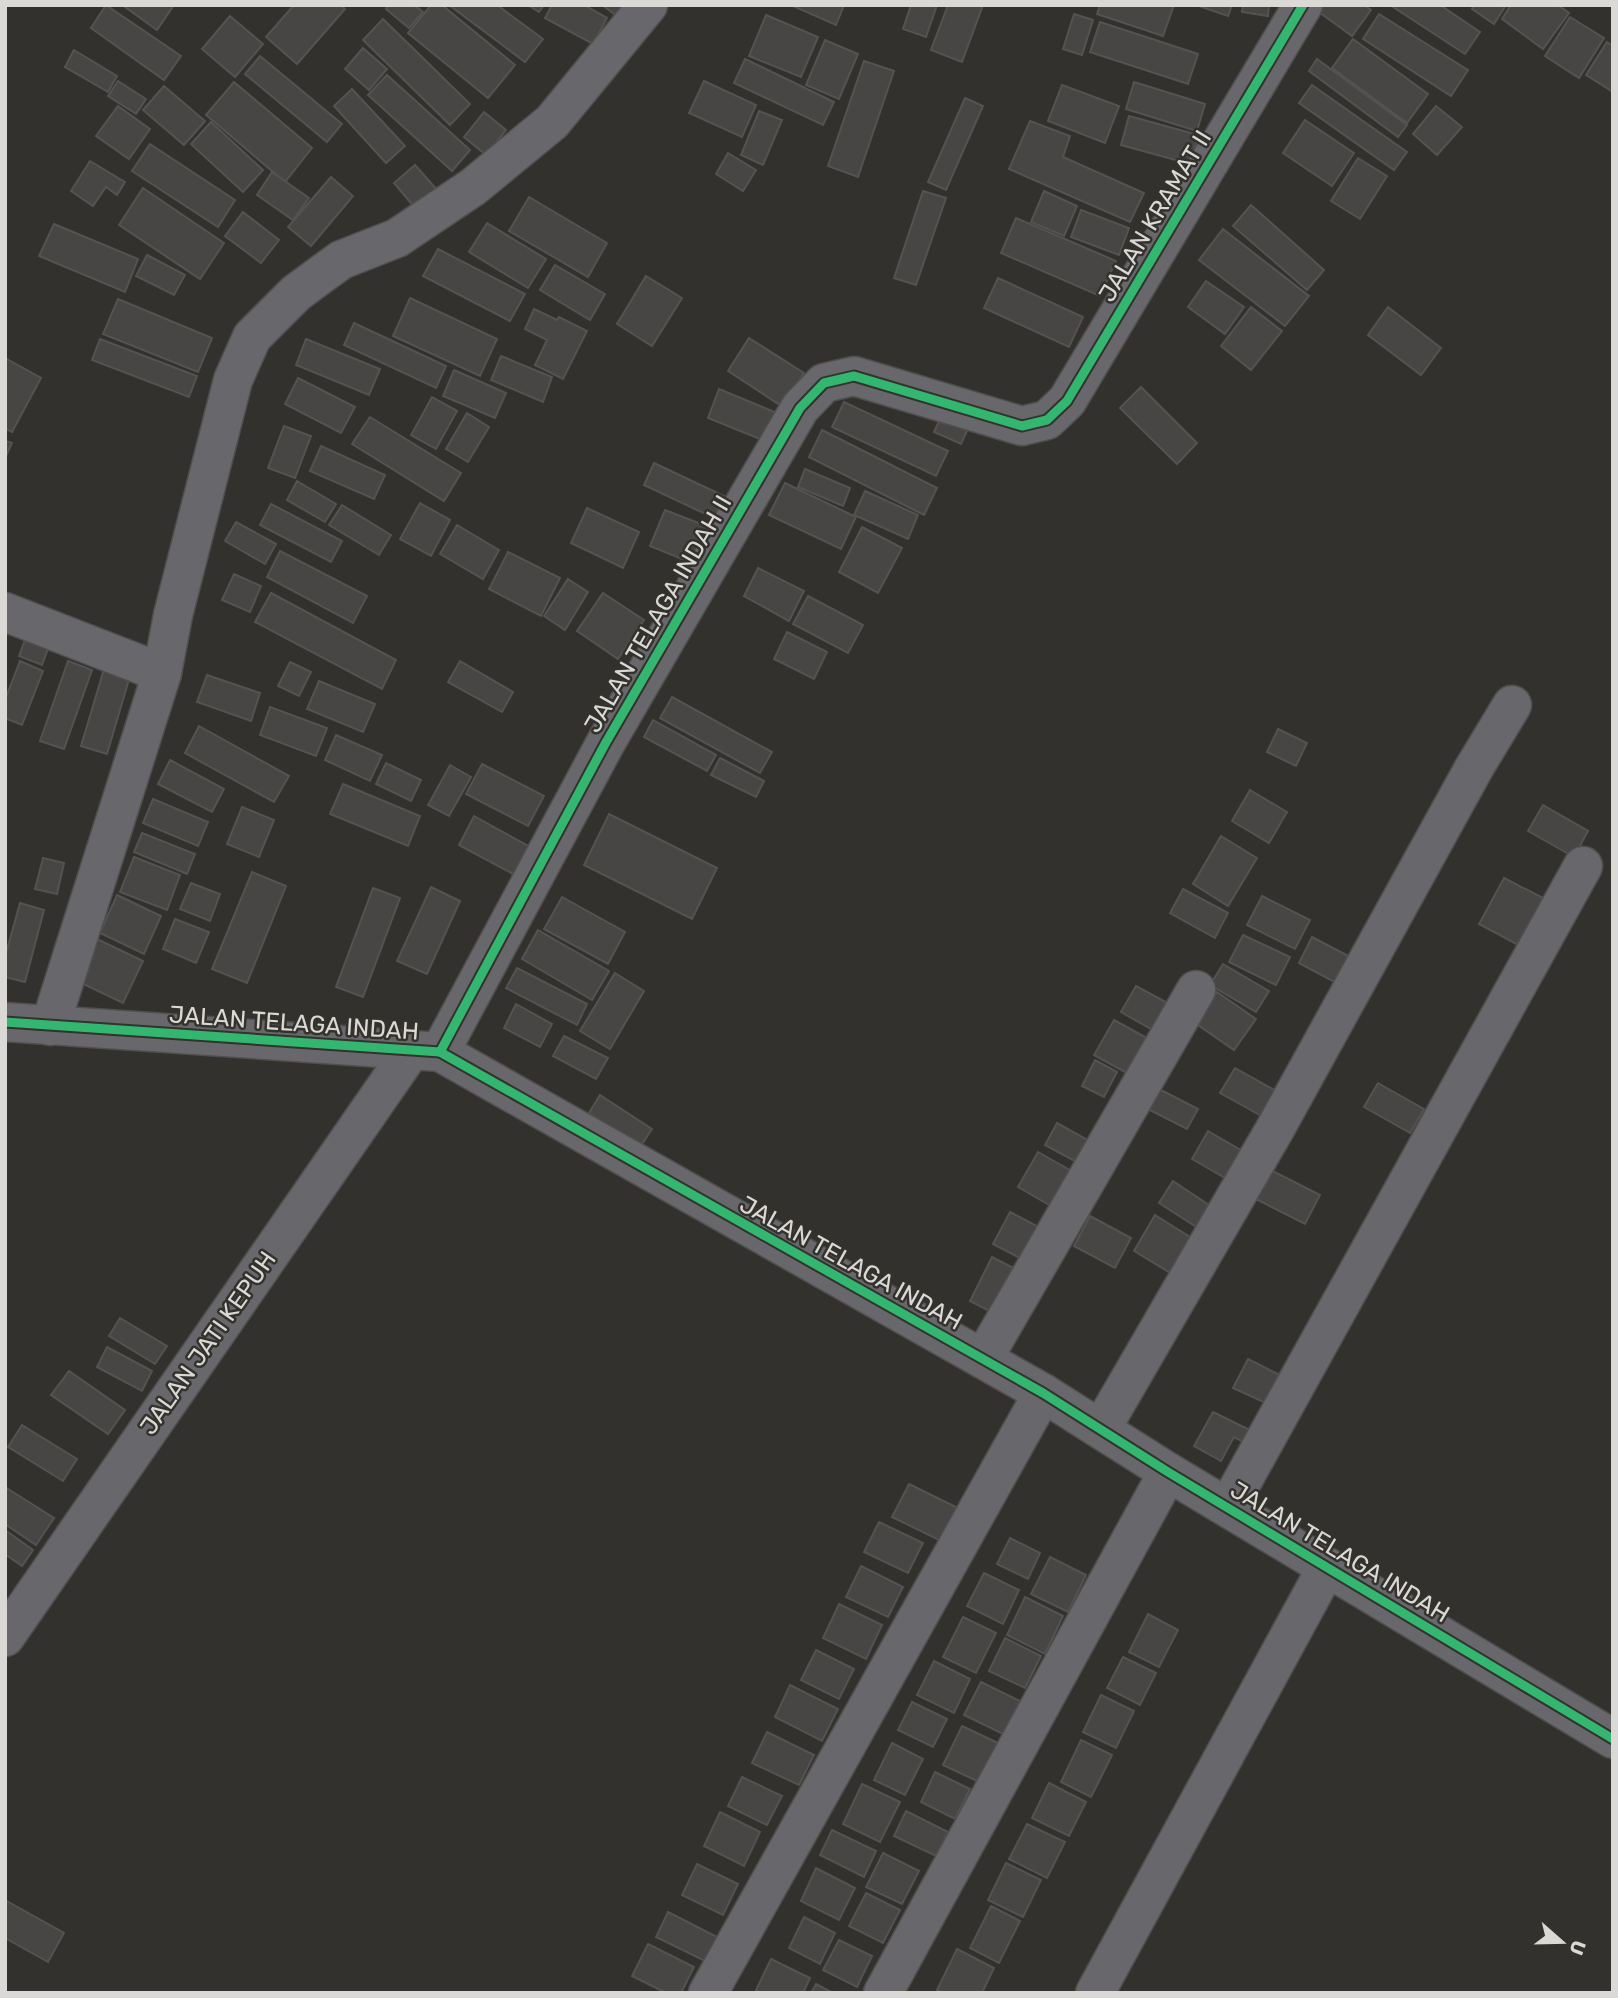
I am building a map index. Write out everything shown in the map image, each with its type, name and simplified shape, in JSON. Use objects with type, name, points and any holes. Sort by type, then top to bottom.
[{"type":"street","points":[[50,1026],[162,673],[173,615],[233,380],[252,337],[296,293],[341,260],[397,238],[473,187],[552,122],[648,5]]},
{"type":"street","name":"JALAN KRAMAT II","points":[[1021,426],[1047,420],[1067,401],[1303,5]]},
{"type":"street","name":"JALAN TELAGA INDAH II","points":[[426,1051],[810,395],[824,383],[854,376],[1021,426]]},
{"type":"street","points":[[5,612],[162,673]]},
{"type":"street","points":[[1101,1429],[1275,1129],[1454,803],[1512,705]]},
{"type":"street","points":[[1228,1507],[1583,866]]},
{"type":"street","points":[[990,1347],[1196,990]]},
{"type":"street","name":"JALAN TELAGA INDAH","points":[[5,1022],[426,1051],[990,1347],[1043,1393],[1168,1472],[1613,1738]]},
{"type":"street","name":"JALAN JATI KEPUH","points":[[5,1637],[426,1051]]},
{"type":"street","points":[[708,1993],[1043,1393]]},
{"type":"street","points":[[883,1993],[1168,1472]]},
{"type":"street","points":[[1095,1993],[1327,1567]]},
{"type":"building","points":[[106,5],[181,56],[164,80],[91,28]]},
{"type":"building","points":[[174,5],[157,30],[125,7]]},
{"type":"building","points":[[294,5],[341,5],[345,9],[297,64],[266,37]]},
{"type":"building","points":[[389,5],[414,5],[423,12],[409,28],[386,9]]},
{"type":"building","points":[[431,5],[442,5],[515,65],[488,98],[408,33]]},
{"type":"building","points":[[449,5],[497,5],[543,39],[525,62]]},
{"type":"building","points":[[528,5],[544,5],[539,12]]},
{"type":"building","points":[[552,5],[584,5],[607,18],[593,44],[545,18]]},
{"type":"building","points":[[602,5],[624,5],[617,16]]},
{"type":"building","points":[[791,5],[844,5],[836,25]]},
{"type":"building","points":[[911,5],[937,5],[926,37],[903,29]]},
{"type":"building","points":[[948,5],[983,5],[962,62],[931,50]]},
{"type":"building","points":[[1100,5],[1174,5],[1163,36],[1097,14]]},
{"type":"building","points":[[1196,5],[1232,5],[1228,16]]},
{"type":"building","points":[[1243,5],[1269,5],[1268,16],[1242,12]]},
{"type":"building","points":[[1324,5],[1364,5],[1371,10],[1352,36],[1319,12]]},
{"type":"building","points":[[1390,5],[1440,5],[1480,32],[1465,54]]},
{"type":"building","points":[[1474,5],[1506,5],[1494,24],[1472,9]]},
{"type":"building","points":[[1511,5],[1558,5],[1569,13],[1543,49],[1502,19]]},
{"type":"building","points":[[1074,14],[1093,20],[1082,55],[1063,49]]},
{"type":"building","points":[[1379,14],[1468,70],[1451,96],[1363,39]]},
{"type":"building","points":[[766,15],[818,37],[801,77],[749,56]]},
{"type":"building","points":[[230,16],[263,44],[235,77],[202,49]]},
{"type":"building","points":[[1570,17],[1604,38],[1579,78],[1545,56]]},
{"type":"building","points":[[383,19],[470,104],[450,125],[363,40]]},
{"type":"building","points":[[1100,22],[1198,54],[1188,84],[1090,52]]},
{"type":"building","points":[[1353,39],[1428,94],[1407,123],[1332,68]]},
{"type":"building","points":[[825,40],[858,54],[839,99],[806,85]]},
{"type":"building","points":[[1607,42],[1613,46],[1613,92],[1586,75]]},
{"type":"building","points":[[363,48],[387,69],[369,90],[345,69]]},
{"type":"building","points":[[74,50],[117,76],[108,92],[65,67]]},
{"type":"building","points":[[260,56],[342,124],[327,142],[245,74]]},
{"type":"building","points":[[745,59],[834,102],[823,125],[734,83]]},
{"type":"building","points":[[1317,59],[1407,125],[1398,137],[1309,71]]},
{"type":"building","points":[[864,61],[894,71],[858,177],[828,166]]},
{"type":"building","points":[[387,75],[470,150],[452,171],[368,95]]},
{"type":"building","points":[[118,81],[146,99],[136,114],[108,96]]},
{"type":"building","points":[[704,81],[756,105],[742,137],[689,113]]},
{"type":"building","points":[[234,82],[312,148],[285,182],[206,115]]},
{"type":"building","points":[[1134,82],[1205,104],[1197,131],[1126,109]]},
{"type":"building","points":[[1062,85],[1119,106],[1105,143],[1048,121]]},
{"type":"building","points":[[1312,85],[1407,152],[1394,170],[1299,103]]},
{"type":"building","points":[[164,86],[205,121],[184,145],[143,110]]},
{"type":"building","points":[[352,89],[405,146],[386,163],[334,106]]},
{"type":"building","points":[[965,98],[983,106],[946,190],[928,182]]},
{"type":"building","points":[[118,106],[150,129],[129,159],[96,136]]},
{"type":"building","points":[[1436,106],[1462,127],[1437,155],[1413,134]]},
{"type":"building","points":[[759,111],[782,120],[763,165],[741,155]]},
{"type":"building","points":[[484,112],[506,130],[486,155],[464,137]]},
{"type":"building","points":[[1129,116],[1198,135],[1190,164],[1121,145]]},
{"type":"building","points":[[1305,120],[1354,153],[1332,186],[1283,153]]},
{"type":"building","points":[[1030,121],[1070,136],[1063,157],[1144,193],[1130,222],[1009,169]]},
{"type":"building","points":[[211,122],[263,170],[243,192],[191,144]]},
{"type":"building","points":[[150,144],[235,200],[218,227],[132,171]]},
{"type":"building","points":[[728,153],[756,170],[743,191],[716,174]]},
{"type":"building","points":[[1358,158],[1387,176],[1360,219],[1331,201]]},
{"type":"building","points":[[90,161],[125,182],[117,195],[106,187],[93,206],[71,191]]},
{"type":"building","points":[[415,165],[438,191],[416,209],[394,183]]},
{"type":"building","points":[[272,172],[309,198],[293,220],[257,195]]},
{"type":"building","points":[[331,177],[353,196],[311,246],[288,227]]},
{"type":"building","points":[[143,188],[224,243],[200,279],[119,225]]},
{"type":"building","points":[[923,191],[946,198],[916,285],[894,278]]},
{"type":"building","points":[[1044,191],[1077,206],[1064,236],[1031,222]]},
{"type":"building","points":[[529,197],[607,243],[588,277],[509,231]]},
{"type":"building","points":[[1251,205],[1324,270],[1307,290],[1233,226]]},
{"type":"building","points":[[1081,210],[1129,228],[1119,255],[1071,237]]},
{"type":"building","points":[[243,212],[279,240],[261,263],[225,236]]},
{"type":"building","points":[[1016,218],[1116,261],[1100,296],[1001,253]]},
{"type":"building","points":[[487,223],[546,259],[528,288],[469,252]]},
{"type":"building","points":[[54,224],[138,259],[125,292],[39,256]]},
{"type":"building","points":[[1223,229],[1309,296],[1285,326],[1199,260]]},
{"type":"building","points":[[438,249],[525,294],[510,321],[423,276]]},
{"type":"building","points":[[147,255],[185,275],[174,295],[136,276]]},
{"type":"building","points":[[555,265],[605,294],[590,320],[540,290]]},
{"type":"building","points":[[646,276],[682,298],[652,346],[617,324]]},
{"type":"building","points":[[998,278],[1083,317],[1069,347],[984,308]]},
{"type":"building","points":[[1206,281],[1244,307],[1225,334],[1188,307]]},
{"type":"building","points":[[410,298],[497,339],[480,376],[393,336]]},
{"type":"building","points":[[118,299],[212,338],[198,372],[103,334]]},
{"type":"building","points":[[1251,307],[1282,331],[1251,370],[1221,346]]},
{"type":"building","points":[[1388,307],[1441,348],[1421,375],[1368,335]]},
{"type":"building","points":[[534,309],[557,320],[559,317],[587,331],[563,379],[535,365],[547,340],[525,329]]},
{"type":"building","points":[[354,323],[446,366],[436,388],[344,345]]},
{"type":"building","points":[[749,338],[804,373],[783,407],[728,371]]},
{"type":"building","points":[[100,339],[197,376],[189,397],[92,360]]},
{"type":"building","points":[[306,339],[380,369],[369,395],[296,365]]},
{"type":"building","points":[[501,356],[552,377],[543,402],[491,380]]},
{"type":"building","points":[[5,358],[41,378],[12,432],[5,428]]},
{"type":"building","points":[[454,370],[506,393],[495,418],[443,396]]},
{"type":"building","points":[[298,378],[355,407],[341,433],[285,404]]},
{"type":"building","points":[[1141,387],[1197,443],[1177,464],[1120,408]]},
{"type":"building","points":[[719,389],[777,413],[765,441],[708,418]]},
{"type":"building","points":[[432,397],[457,411],[436,449],[411,435]]},
{"type":"building","points":[[844,402],[948,451],[936,476],[832,427]]},
{"type":"building","points":[[945,408],[972,420],[961,444],[934,432]]},
{"type":"building","points":[[467,413],[489,427],[468,462],[446,449]]},
{"type":"building","points":[[370,417],[461,473],[444,501],[352,444]]},
{"type":"building","points":[[284,426],[311,436],[295,478],[268,468]]},
{"type":"building","points":[[822,430],[937,488],[924,515],[809,457]]},
{"type":"building","points":[[5,441],[12,443],[5,458]]},
{"type":"building","points":[[321,446],[385,475],[374,499],[310,471]]},
{"type":"building","points":[[654,463],[724,496],[714,518],[644,485]]},
{"type":"building","points":[[805,469],[850,488],[843,506],[798,487]]},
{"type":"building","points":[[297,481],[336,504],[325,522],[287,500]]},
{"type":"building","points":[[785,483],[856,517],[841,549],[769,515]]},
{"type":"building","points":[[865,491],[918,515],[908,539],[854,515]]},
{"type":"building","points":[[420,503],[450,520],[431,556],[400,539]]},
{"type":"building","points":[[271,504],[342,541],[331,562],[260,525]]},
{"type":"building","points":[[342,505],[391,535],[379,555],[329,525]]},
{"type":"building","points":[[587,508],[639,532],[623,568],[571,543]]},
{"type":"building","points":[[665,510],[709,527],[694,564],[650,546]]},
{"type":"building","points":[[236,522],[276,544],[265,564],[225,541]]},
{"type":"building","points":[[457,525],[499,550],[483,579],[440,554]]},
{"type":"building","points":[[862,527],[902,548],[878,593],[839,572]]},
{"type":"building","points":[[280,551],[367,596],[353,623],[267,577]]},
{"type":"building","points":[[508,552],[560,578],[541,616],[489,589]]},
{"type":"building","points":[[758,568],[804,591],[789,621],[744,596]]},
{"type":"building","points":[[234,574],[261,586],[250,612],[222,600]]},
{"type":"building","points":[[568,579],[588,592],[565,630],[544,616]]},
{"type":"building","points":[[271,593],[396,660],[382,689],[255,622]]},
{"type":"building","points":[[603,593],[644,620],[618,659],[577,631]]},
{"type":"building","points":[[808,596],[863,625],[848,653],[793,624]]},
{"type":"building","points":[[29,629],[52,638],[42,665],[19,656]]},
{"type":"building","points":[[787,632],[827,652],[814,679],[774,659]]},
{"type":"building","points":[[20,661],[43,671],[22,725],[5,718],[5,700]]},
{"type":"building","points":[[68,661],[92,670],[64,749],[40,741]]},
{"type":"building","points":[[460,661],[513,692],[502,712],[448,682]]},
{"type":"building","points":[[290,662],[311,672],[299,696],[278,686]]},
{"type":"building","points":[[104,669],[130,676],[107,754],[81,746]]},
{"type":"building","points":[[207,675],[260,693],[251,721],[197,702]]},
{"type":"building","points":[[319,681],[375,704],[363,732],[307,709]]},
{"type":"building","points":[[672,697],[772,752],[760,773],[660,718]]},
{"type":"building","points":[[270,707],[327,728],[316,756],[260,735]]},
{"type":"building","points":[[653,720],[716,755],[707,771],[644,737]]},
{"type":"building","points":[[199,726],[289,776],[274,802],[185,753]]},
{"type":"building","points":[[1278,729],[1307,743],[1296,766],[1267,752]]},
{"type":"building","points":[[336,735],[382,755],[370,781],[325,760]]},
{"type":"building","points":[[720,758],[764,781],[756,797],[711,775]]},
{"type":"building","points":[[170,760],[224,789],[212,812],[158,784]]},
{"type":"building","points":[[386,763],[421,780],[411,801],[376,784]]},
{"type":"building","points":[[482,764],[544,796],[528,826],[466,794]]},
{"type":"building","points":[[450,765],[471,777],[449,816],[428,805]]},
{"type":"building","points":[[343,784],[420,816],[408,846],[330,814]]},
{"type":"building","points":[[1250,790],[1287,812],[1269,843],[1232,821]]},
{"type":"building","points":[[153,799],[208,822],[198,846],[143,823]]},
{"type":"building","points":[[1543,805],[1588,831],[1574,857],[1528,831]]},
{"type":"building","points":[[242,807],[274,820],[259,857],[227,844]]},
{"type":"building","points":[[609,814],[717,868],[692,919],[584,865]]},
{"type":"building","points":[[474,816],[530,847],[515,875],[459,845]]},
{"type":"building","points":[[142,833],[195,854],[187,874],[134,852]]},
{"type":"building","points":[[1221,836],[1257,858],[1228,906],[1193,884]]},
{"type":"building","points":[[134,857],[180,875],[167,910],[120,892]]},
{"type":"building","points":[[43,858],[64,863],[57,894],[35,889]]},
{"type":"building","points":[[252,872],[286,886],[247,983],[212,969]]},
{"type":"building","points":[[1504,878],[1545,899],[1520,946],[1479,924]]},
{"type":"building","points":[[191,883],[220,894],[210,921],[180,909]]},
{"type":"building","points":[[431,887],[460,901],[427,974],[397,961]]},
{"type":"building","points":[[373,888],[400,898],[363,997],[336,987]]},
{"type":"building","points":[[1183,889],[1228,913],[1215,938],[1170,913]]},
{"type":"building","points":[[117,895],[161,916],[144,954],[100,933]]},
{"type":"building","points":[[1262,896],[1310,920],[1295,949],[1247,925]]},
{"type":"building","points":[[562,897],[625,932],[608,964],[544,929]]},
{"type":"building","points":[[20,903],[44,910],[25,982],[5,977],[5,957]]},
{"type":"building","points":[[175,919],[209,932],[196,963],[163,949]]},
{"type":"building","points":[[538,930],[609,971],[592,1000],[522,959]]},
{"type":"building","points":[[1243,935],[1290,957],[1276,985],[1229,962]]},
{"type":"building","points":[[1312,937],[1354,959],[1340,985],[1299,963]]},
{"type":"building","points":[[97,939],[143,961],[123,1003],[77,981]]},
{"type":"building","points":[[1223,964],[1269,991],[1256,1012],[1210,985]]},
{"type":"building","points":[[517,968],[587,1004],[577,1025],[506,988]]},
{"type":"building","points":[[615,973],[644,991],[610,1049],[580,1031]]},
{"type":"building","points":[[1136,986],[1171,1005],[1156,1032],[1121,1012]]},
{"type":"building","points":[[1217,992],[1256,1019],[1234,1050],[1195,1023]]},
{"type":"building","points":[[516,1004],[552,1024],[540,1047],[504,1028]]},
{"type":"building","points":[[1114,1020],[1154,1042],[1134,1077],[1094,1055]]},
{"type":"building","points":[[564,1036],[608,1058],[596,1079],[553,1056]]},
{"type":"building","points":[[1095,1060],[1117,1072],[1104,1097],[1082,1086]]},
{"type":"building","points":[[1235,1068],[1280,1093],[1265,1118],[1220,1093]]},
{"type":"building","points":[[1378,1083],[1424,1109],[1410,1133],[1364,1107]]},
{"type":"building","points":[[1159,1089],[1198,1109],[1187,1129],[1148,1109]]},
{"type":"building","points":[[600,1095],[652,1129],[640,1147],[589,1113]]},
{"type":"building","points":[[1057,1123],[1095,1144],[1082,1165],[1045,1145]]},
{"type":"building","points":[[1208,1131],[1246,1153],[1230,1181],[1192,1159]]},
{"type":"building","points":[[1038,1152],[1077,1174],[1056,1209],[1018,1187]]},
{"type":"building","points":[[1267,1168],[1320,1195],[1305,1224],[1252,1197]]},
{"type":"building","points":[[1173,1181],[1218,1211],[1204,1232],[1159,1203]]},
{"type":"building","points":[[1010,1212],[1046,1231],[1029,1263],[993,1244]]},
{"type":"building","points":[[1155,1215],[1203,1245],[1182,1280],[1134,1251]]},
{"type":"building","points":[[1090,1216],[1131,1238],[1115,1268],[1074,1246]]},
{"type":"building","points":[[992,1257],[1025,1274],[1003,1318],[970,1301]]},
{"type":"building","points":[[120,1318],[167,1346],[155,1364],[109,1336]]},
{"type":"building","points":[[107,1347],[152,1371],[142,1391],[97,1367]]},
{"type":"building","points":[[1248,1359],[1284,1377],[1270,1405],[1233,1388]]},
{"type":"building","points":[[69,1371],[125,1410],[108,1434],[51,1395]]},
{"type":"building","points":[[1213,1412],[1262,1436],[1255,1448],[1234,1437],[1221,1461],[1194,1446]]},
{"type":"building","points":[[22,1425],[77,1459],[63,1481],[8,1447]]},
{"type":"building","points":[[909,1484],[958,1508],[941,1541],[892,1517]]},
{"type":"building","points":[[5,1487],[54,1518],[36,1545],[5,1524]]},
{"type":"building","points":[[879,1522],[923,1543],[908,1573],[864,1552]]},
{"type":"building","points":[[5,1530],[33,1550],[22,1566],[5,1554]]},
{"type":"building","points":[[1010,1538],[1040,1553],[1028,1579],[997,1564]]},
{"type":"building","points":[[1050,1557],[1086,1575],[1068,1612],[1031,1594]]},
{"type":"building","points":[[861,1566],[903,1587],[888,1617],[846,1597]]},
{"type":"building","points":[[984,1573],[1019,1590],[1003,1624],[967,1606]]},
{"type":"building","points":[[1025,1597],[1063,1616],[1045,1654],[1007,1635]]},
{"type":"building","points":[[839,1604],[882,1625],[866,1659],[823,1638]]},
{"type":"building","points":[[1148,1614],[1178,1630],[1159,1667],[1129,1652]]},
{"type":"building","points":[[963,1617],[996,1633],[976,1673],[943,1657]]},
{"type":"building","points":[[1005,1638],[1041,1656],[1025,1688],[989,1671]]},
{"type":"building","points":[[816,1650],[854,1669],[839,1699],[801,1680]]},
{"type":"building","points":[[1123,1657],[1156,1673],[1140,1705],[1107,1688]]},
{"type":"building","points":[[934,1661],[970,1679],[954,1713],[917,1695]]},
{"type":"building","points":[[981,1682],[1020,1701],[1003,1734],[964,1715]]},
{"type":"building","points":[[790,1685],[838,1709],[822,1741],[775,1717]]},
{"type":"building","points":[[1101,1695],[1134,1711],[1116,1748],[1083,1732]]},
{"type":"building","points":[[912,1702],[947,1719],[933,1747],[898,1730]]},
{"type":"building","points":[[962,1726],[998,1743],[979,1782],[943,1765]]},
{"type":"building","points":[[767,1732],[814,1755],[799,1785],[752,1763]]},
{"type":"building","points":[[1081,1740],[1112,1755],[1091,1797],[1061,1782]]},
{"type":"building","points":[[892,1743],[923,1759],[905,1795],[874,1780]]},
{"type":"building","points":[[935,1772],[970,1789],[955,1819],[921,1802]]},
{"type":"building","points":[[742,1777],[782,1796],[767,1825],[728,1806]]},
{"type":"building","points":[[1049,1783],[1086,1802],[1069,1836],[1032,1818]]},
{"type":"building","points":[[862,1784],[900,1802],[880,1842],[843,1824]]},
{"type":"building","points":[[906,1811],[948,1832],[936,1856],[894,1836]]},
{"type":"building","points":[[720,1812],[760,1832],[744,1866],[704,1846]]},
{"type":"building","points":[[1027,1824],[1065,1842],[1047,1878],[1009,1859]]},
{"type":"building","points":[[832,1830],[876,1851],[864,1877],[820,1855]]},
{"type":"building","points":[[883,1853],[919,1871],[902,1904],[866,1887]]},
{"type":"building","points":[[1006,1863],[1041,1880],[1023,1917],[988,1900]]},
{"type":"building","points":[[697,1864],[738,1884],[723,1915],[682,1895]]},
{"type":"building","points":[[816,1868],[855,1888],[839,1920],[801,1901]]},
{"type":"building","points":[[866,1893],[900,1910],[883,1943],[849,1926]]},
{"type":"building","points":[[5,1900],[64,1933],[48,1962],[5,1938]]},
{"type":"building","points":[[991,1906],[1020,1921],[999,1963],[970,1948]]},
{"type":"building","points":[[668,1912],[719,1938],[707,1962],[656,1937]]},
{"type":"building","points":[[804,1917],[835,1933],[820,1964],[789,1948]]},
{"type":"building","points":[[839,1940],[872,1956],[857,1987],[823,1970]]},
{"type":"building","points":[[648,1944],[694,1967],[681,1993],[666,1993],[632,1976]]},
{"type":"building","points":[[957,1949],[994,1968],[982,1993],[944,1993],[937,1990]]},
{"type":"building","points":[[771,1959],[810,1978],[803,1993],[761,1993],[756,1990]]},
{"type":"building","points":[[816,1984],[833,1993],[811,1993]]},
{"type":"cycle path","points":[[440,1052],[605,744],[800,408],[824,383],[854,376],[1022,426],[1047,420],[1067,401],[1303,5]]},
{"type":"cycle path","points":[[5,1022],[440,1052],[1043,1393],[1168,1472],[1613,1739]]}]
